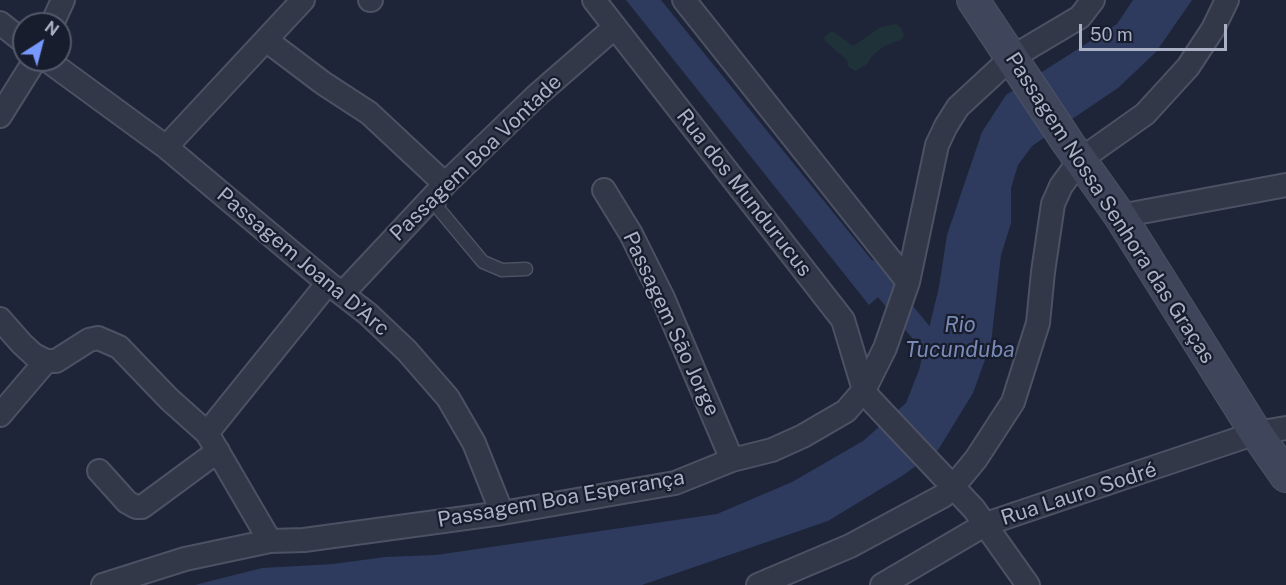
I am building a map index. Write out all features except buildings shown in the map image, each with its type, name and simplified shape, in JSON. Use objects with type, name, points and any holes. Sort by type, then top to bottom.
[{"type":"street","points":[[166,147],[303,0]]},
{"type":"street","name":"Rua dos Mundurucus","points":[[594,0],[843,320],[867,394]]},
{"type":"street","points":[[684,0],[908,283]]},
{"type":"street","name":"Passagem Nossa Senhora das Graças","points":[[973,0],[1074,151],[1271,430],[1286,476]]},
{"type":"street","name":"Passagem Boa Esperança","points":[[103,585],[185,559],[270,541],[304,540],[502,513],[675,483],[732,460],[772,450],[803,436],[846,411],[867,394],[885,348],[908,283],[937,145],[958,107],[1080,17],[1093,0]]},
{"type":"street","points":[[758,585],[850,546],[943,496],[948,483],[976,459],[1013,402],[1038,323],[1053,204],[1074,151],[1145,114],[1188,67],[1213,29],[1227,0]]},
{"type":"street","points":[[0,23],[12,32]]},
{"type":"street","name":"Passagem Boa Vontade","points":[[99,471],[127,502],[136,507],[142,507],[212,442],[335,288],[536,96],[614,27]]},
{"type":"street","points":[[266,40],[323,83],[369,113],[445,184]]},
{"type":"street","points":[[0,116],[28,72]]},
{"type":"street","name":"Passagem Joana D’Arc","points":[[63,72],[166,147],[407,351],[448,398],[474,443],[502,513]]},
{"type":"street","points":[[1120,216],[1286,184]]},
{"type":"street","name":"Passagem São Jorge","points":[[604,190],[631,234],[663,298],[732,460]]},
{"type":"street","points":[[0,319],[34,355],[46,361],[56,361],[89,340],[98,338],[119,347],[212,442],[270,541]]},
{"type":"street","points":[[0,414],[46,361]]},
{"type":"street","points":[[867,394],[986,524],[1028,585]]},
{"type":"street","name":"Rua Lauro Sodré","points":[[882,585],[986,524],[1271,430]]},
{"type":"lane","points":[[445,184],[438,208],[483,262],[502,270],[526,269]]},
{"type":"shaded area","points":[[896,24],[904,35],[901,40],[884,46],[872,56],[867,64],[855,71],[848,66],[847,60],[825,41],[824,37],[832,31],[853,46],[881,27]]},
{"type":"water","points":[[626,0],[661,0],[892,285],[869,305]]},
{"type":"water","name":"Rio Tucunduba","points":[[1133,0],[1192,0],[1156,52],[1118,88],[1032,146],[1018,165],[1011,188],[1011,223],[1001,255],[991,343],[973,393],[938,450],[902,476],[828,521],[642,585],[195,585],[262,568],[333,564],[385,557],[436,555],[717,514],[792,482],[863,441],[906,403],[919,370],[939,287],[947,235],[982,132],[1006,95],[1117,24]]},
{"type":"waterway","points":[[869,270],[945,361]]}]
